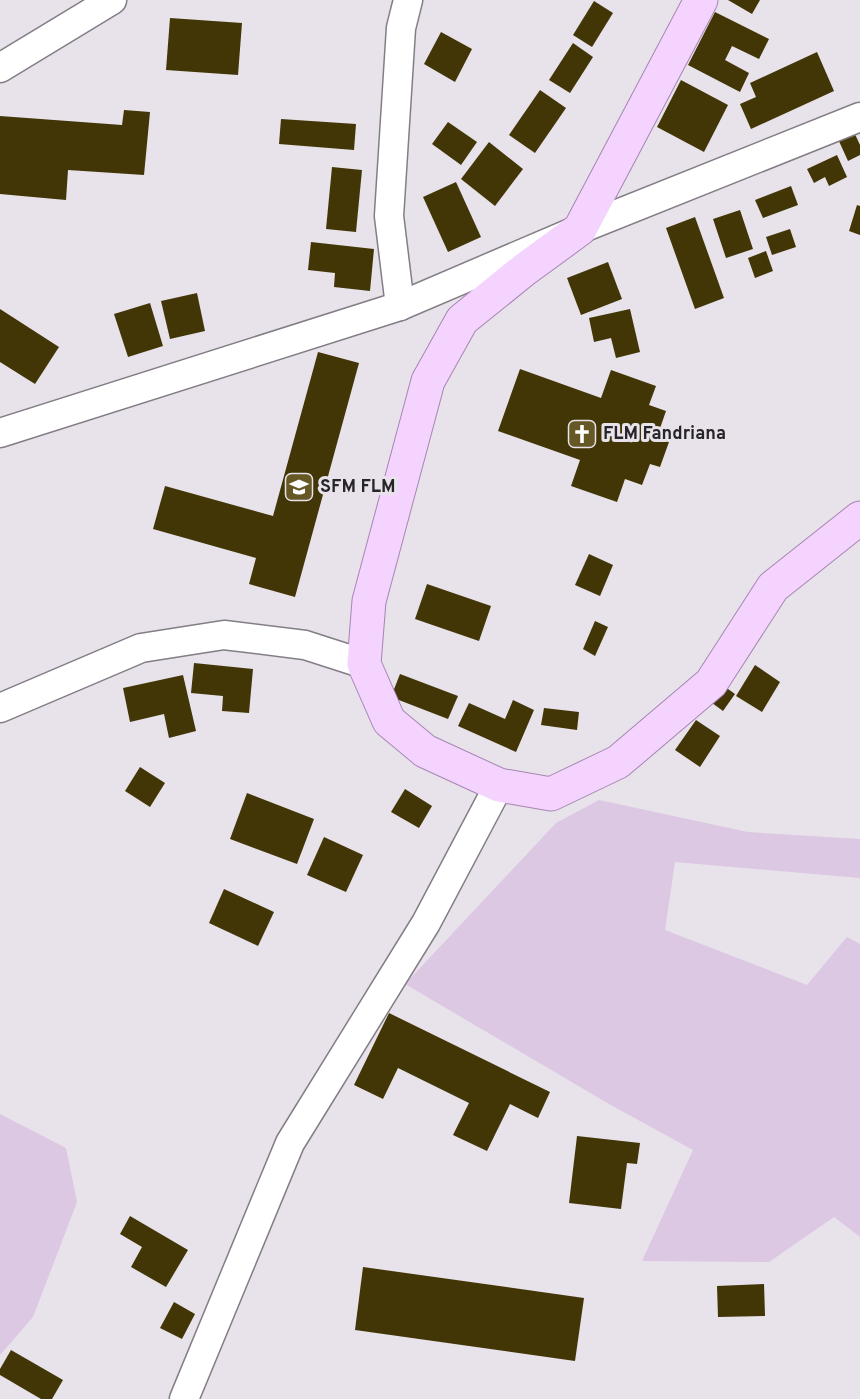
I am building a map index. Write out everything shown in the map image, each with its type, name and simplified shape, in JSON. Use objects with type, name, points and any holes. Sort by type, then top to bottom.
[{"type":"main road","points":[[701,0],[580,229],[462,320],[428,381],[369,601],[364,664],[389,721],[425,751],[499,785],[551,794],[618,762],[711,683],[773,587],[860,518]]},
{"type":"street","points":[[0,68],[112,0]]},
{"type":"street","points":[[400,306],[389,216],[401,28],[408,0]]},
{"type":"street","points":[[0,433],[400,306],[580,229],[860,117]]},
{"type":"street","points":[[0,708],[141,648],[224,635],[305,645],[364,664]]},
{"type":"street","points":[[184,1399],[290,1143],[426,923],[499,785]]},
{"type":"shaded area","points":[[599,800],[748,832],[860,839],[860,878],[675,862],[665,930],[807,985],[847,937],[860,944],[860,1237],[834,1217],[769,1262],[642,1261],[693,1150],[609,1104],[405,984],[556,823]]},
{"type":"shaded area","points":[[0,1114],[66,1148],[77,1202],[33,1317],[0,1355]]},
{"type":"building","points":[[728,0],[760,0],[752,14]]},
{"type":"building","points":[[594,1],[613,13],[592,47],[573,35]]},
{"type":"building","points":[[715,12],[769,39],[759,59],[732,46],[725,60],[749,73],[740,92],[688,65]]},
{"type":"building","points":[[170,18],[242,23],[238,75],[166,70]]},
{"type":"building","points":[[441,32],[472,49],[455,82],[424,64]]},
{"type":"building","points":[[573,43],[593,57],[570,93],[549,80]]},
{"type":"building","points":[[817,52],[834,91],[751,129],[740,104],[756,97],[750,83]]},
{"type":"building","points":[[681,80],[728,105],[704,152],[657,127]]},
{"type":"building","points":[[540,90],[566,108],[535,153],[509,135]]},
{"type":"building","points":[[124,110],[150,112],[144,175],[68,170],[66,200],[0,194],[0,116],[122,125]]},
{"type":"building","points":[[281,119],[356,124],[354,150],[279,144]]},
{"type":"building","points":[[448,122],[477,142],[461,165],[432,144]]},
{"type":"building","points":[[854,132],[860,145],[860,155],[848,161],[838,139]]},
{"type":"building","points":[[489,142],[523,169],[495,206],[461,179]]},
{"type":"building","points":[[837,155],[847,177],[829,186],[825,177],[814,183],[807,169]]},
{"type":"building","points":[[332,167],[362,170],[356,232],[326,229]]},
{"type":"building","points":[[456,182],[481,237],[448,252],[423,197]]},
{"type":"building","points":[[791,186],[798,205],[763,218],[755,200]]},
{"type":"building","points":[[857,205],[860,206],[860,235],[849,231]]},
{"type":"building","points":[[740,210],[753,249],[726,258],[713,219]]},
{"type":"building","points":[[695,217],[724,298],[695,309],[666,228]]},
{"type":"building","points":[[790,229],[796,247],[772,255],[766,237]]},
{"type":"building","points":[[311,242],[374,249],[370,291],[334,287],[335,273],[308,270]]},
{"type":"building","points":[[766,251],[773,271],[755,278],[748,258]]},
{"type":"building","points":[[608,262],[622,299],[581,315],[567,278]]},
{"type":"building","points":[[197,293],[205,331],[170,339],[161,301]]},
{"type":"building","points":[[150,303],[163,346],[128,357],[114,314]]},
{"type":"building","points":[[0,309],[59,347],[35,384],[0,362]]},
{"type":"building","points":[[630,309],[640,352],[616,358],[611,338],[594,342],[589,318]]},
{"type":"building","points":[[318,352],[359,363],[295,597],[249,584],[256,558],[153,529],[165,486],[273,516]]},
{"type":"building","name":"FLM Fandriana","points":[[520,369],[601,398],[611,370],[656,386],[649,405],[666,411],[657,437],[669,442],[660,467],[650,464],[642,485],[625,479],[617,502],[571,486],[580,460],[498,431]]},
{"type":"building","points":[[589,554],[613,565],[600,596],[575,585]]},
{"type":"building","points":[[427,584],[491,606],[479,641],[415,619]]},
{"type":"building","points":[[595,621],[608,627],[595,656],[583,649]]},
{"type":"building","points":[[194,663],[253,669],[249,713],[222,711],[223,696],[191,693]]},
{"type":"building","points":[[755,665],[780,682],[762,712],[736,696]]},
{"type":"building","points":[[400,674],[458,696],[448,719],[391,697]]},
{"type":"building","points":[[183,675],[196,731],[169,738],[164,714],[130,722],[123,688]]},
{"type":"building","points":[[717,681],[735,694],[723,711],[704,697]]},
{"type":"building","points":[[513,700],[534,710],[516,752],[458,726],[469,703],[505,719]]},
{"type":"building","points":[[544,708],[579,712],[577,730],[541,725]]},
{"type":"building","points":[[696,720],[720,736],[700,767],[675,750]]},
{"type":"building","points":[[140,767],[165,783],[150,807],[125,791]]},
{"type":"building","points":[[405,789],[432,806],[419,828],[391,812]]},
{"type":"building","points":[[247,793],[314,819],[297,864],[230,839]]},
{"type":"building","points":[[324,837],[363,855],[346,892],[307,875]]},
{"type":"building","points":[[224,889],[274,912],[258,946],[209,923]]},
{"type":"building","points":[[389,1013],[550,1092],[538,1118],[510,1104],[487,1151],[453,1135],[469,1103],[398,1068],[383,1099],[354,1085]]},
{"type":"building","points":[[577,1136],[640,1143],[637,1164],[627,1163],[621,1209],[569,1203]]},
{"type":"building","points":[[130,1216],[188,1250],[166,1287],[131,1267],[142,1247],[120,1234]]},
{"type":"building","points":[[363,1267],[584,1298],[575,1361],[355,1330]]},
{"type":"building","points":[[764,1284],[765,1316],[718,1317],[717,1286]]},
{"type":"building","points":[[174,1302],[195,1314],[182,1339],[160,1328]]},
{"type":"building","points":[[11,1350],[63,1380],[52,1399],[41,1399],[0,1375],[0,1369]]},
{"type":"place","name":"FLM Fandriana","points":[[582,434]]},
{"type":"place","name":"SFM FLM","points":[[299,487]]}]
